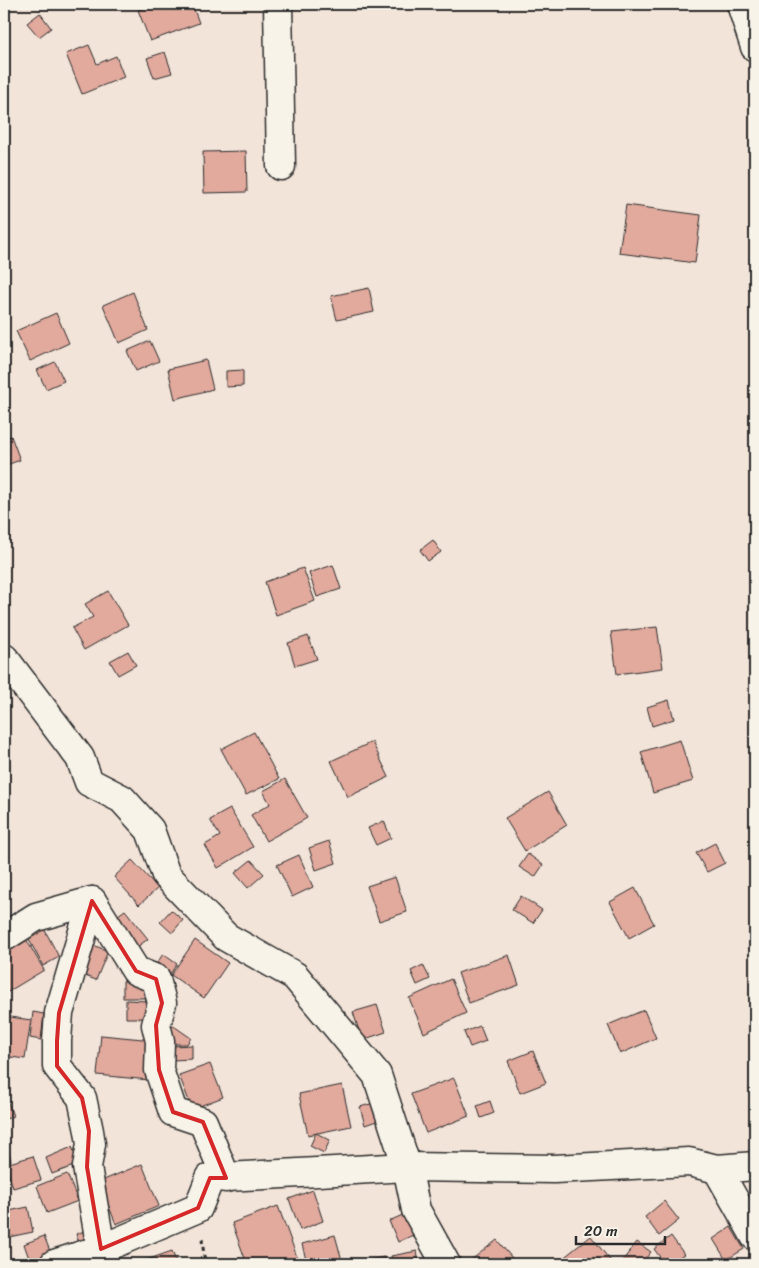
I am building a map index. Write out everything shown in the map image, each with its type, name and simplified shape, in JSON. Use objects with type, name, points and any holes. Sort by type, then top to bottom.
[{"type":"street","points":[[278,4],[281,166]]},
{"type":"street","points":[[740,4],[755,47]]},
{"type":"street","points":[[4,658],[80,758],[88,782],[122,799],[150,830],[166,875],[226,937],[295,976],[377,1075],[407,1167],[416,1210],[446,1264]]},
{"type":"street","points":[[92,901],[136,971],[156,980],[162,1003],[156,1025],[160,1041],[159,1070],[173,1112],[203,1122],[226,1178]]},
{"type":"street","points":[[4,937],[36,917],[92,901]]},
{"type":"street","points":[[92,901],[59,1013],[57,1041],[58,1066],[82,1098],[89,1130],[91,1144],[87,1167],[101,1249]]},
{"type":"street","points":[[54,1264],[101,1249],[198,1208],[210,1178],[407,1167],[554,1170],[689,1162],[718,1169],[755,1166]]},
{"type":"street","points":[[718,1169],[755,1236]]},
{"type":"highlighted area","points":[[92,901],[136,971],[156,979],[162,1003],[156,1025],[159,1070],[173,1112],[203,1122],[226,1178],[210,1178],[198,1208],[101,1249],[87,1167],[89,1131],[82,1098],[57,1066],[59,1013]]},
{"type":"building","points":[[156,4],[192,4],[199,23],[150,41],[138,10]]},
{"type":"building","points":[[40,13],[51,28],[39,37],[27,23]]},
{"type":"building","points":[[89,45],[97,64],[116,56],[124,77],[82,94],[66,54]]},
{"type":"building","points":[[165,52],[172,73],[154,78],[147,58]]},
{"type":"building","points":[[246,151],[247,192],[204,193],[203,152]]},
{"type":"building","points":[[626,205],[701,215],[695,263],[619,253]]},
{"type":"building","points":[[369,288],[374,312],[337,320],[331,296]]},
{"type":"building","points":[[133,292],[148,330],[119,343],[103,305]]},
{"type":"building","points":[[56,313],[69,343],[30,361],[16,331]]},
{"type":"building","points":[[150,341],[159,361],[136,371],[127,351]]},
{"type":"building","points":[[206,360],[213,389],[175,399],[168,369]]},
{"type":"building","points":[[55,362],[64,381],[46,389],[37,370]]},
{"type":"building","points":[[243,370],[243,386],[226,387],[226,371]]},
{"type":"building","points":[[11,436],[20,460],[4,466],[4,438]]},
{"type":"building","points":[[433,540],[441,552],[428,561],[420,550]]},
{"type":"building","points":[[333,565],[341,589],[317,597],[309,573]]},
{"type":"building","points":[[303,568],[315,601],[276,615],[265,582]]},
{"type":"building","points":[[108,591],[128,625],[84,650],[72,628],[93,617],[85,604]]},
{"type":"building","points":[[657,627],[663,668],[617,674],[611,632]]},
{"type":"building","points":[[308,636],[317,659],[295,666],[288,643]]},
{"type":"building","points":[[128,651],[136,665],[118,675],[110,661]]},
{"type":"building","points":[[669,700],[674,719],[652,726],[647,707]]},
{"type":"building","points":[[254,732],[279,779],[246,795],[221,749]]},
{"type":"building","points":[[680,740],[693,781],[653,793],[641,752]]},
{"type":"building","points":[[372,742],[389,777],[348,797],[331,761]]},
{"type":"building","points":[[285,779],[307,818],[266,841],[251,815],[270,804],[263,791]]},
{"type":"building","points":[[548,792],[567,825],[525,851],[505,818]]},
{"type":"building","points":[[230,809],[253,847],[218,868],[205,845],[220,836],[210,820]]},
{"type":"building","points":[[384,821],[391,838],[376,845],[368,828]]},
{"type":"building","points":[[329,841],[336,863],[316,870],[309,848]]},
{"type":"building","points":[[715,843],[725,863],[707,872],[696,853]]},
{"type":"building","points":[[528,854],[543,865],[535,877],[519,867]]},
{"type":"building","points":[[299,855],[313,887],[292,897],[277,865]]},
{"type":"building","points":[[132,860],[158,888],[139,905],[114,877]]},
{"type":"building","points":[[251,860],[264,874],[248,888],[235,873]]},
{"type":"building","points":[[395,877],[407,912],[379,921],[367,886]]},
{"type":"building","points":[[635,888],[654,924],[629,938],[610,902]]},
{"type":"building","points":[[521,896],[542,910],[533,923],[512,910]]},
{"type":"building","points":[[125,910],[148,939],[133,950],[110,921]]},
{"type":"building","points":[[171,910],[183,920],[172,933],[160,922]]},
{"type":"building","points":[[39,919],[59,957],[43,966],[23,928]]},
{"type":"building","points":[[23,934],[44,970],[6,993],[4,989],[4,946]]},
{"type":"building","points":[[195,940],[228,963],[204,998],[171,975]]},
{"type":"building","points":[[88,943],[108,951],[96,980],[77,973]]},
{"type":"building","points":[[163,954],[177,964],[168,977],[154,968]]},
{"type":"building","points":[[509,955],[519,985],[469,1003],[458,973]]},
{"type":"building","points":[[423,965],[430,979],[417,985],[411,971]]},
{"type":"building","points":[[451,979],[466,1013],[424,1033],[409,998]]},
{"type":"building","points":[[123,981],[146,981],[147,998],[123,998]]},
{"type":"building","points":[[126,1000],[147,1001],[147,1018],[126,1018]]},
{"type":"building","points":[[377,1005],[386,1032],[362,1040],[353,1012]]},
{"type":"building","points":[[644,1010],[656,1038],[620,1054],[608,1025]]},
{"type":"building","points":[[33,1012],[44,1014],[41,1040],[30,1038]]},
{"type":"building","points":[[4,1016],[31,1020],[25,1059],[4,1056]]},
{"type":"building","points":[[168,1022],[191,1038],[187,1044],[169,1044]]},
{"type":"building","points":[[480,1026],[486,1041],[470,1047],[464,1032]]},
{"type":"building","points":[[101,1035],[153,1040],[149,1080],[97,1075]]},
{"type":"building","points":[[192,1045],[192,1059],[173,1060],[172,1046]]},
{"type":"building","points":[[533,1051],[546,1083],[520,1093],[508,1061]]},
{"type":"building","points":[[210,1064],[223,1097],[192,1109],[179,1075]]},
{"type":"building","points":[[454,1078],[469,1116],[426,1133],[411,1094]]},
{"type":"building","points":[[342,1085],[351,1126],[308,1135],[299,1094]]},
{"type":"building","points":[[4,1092],[13,1116],[4,1120]]},
{"type":"building","points":[[490,1101],[494,1113],[481,1118],[477,1106]]},
{"type":"building","points":[[377,1102],[382,1119],[365,1125],[360,1107]]},
{"type":"building","points":[[316,1133],[330,1140],[324,1153],[310,1146]]},
{"type":"building","points":[[4,1138],[6,1138],[11,1161],[4,1162]]},
{"type":"building","points":[[72,1147],[79,1164],[52,1174],[46,1158]]},
{"type":"building","points":[[33,1156],[41,1180],[13,1188],[6,1164]]},
{"type":"building","points":[[142,1164],[159,1206],[116,1224],[99,1182]]},
{"type":"building","points":[[67,1174],[78,1201],[47,1213],[37,1186]]},
{"type":"building","points":[[313,1190],[323,1221],[300,1230],[289,1199]]},
{"type":"building","points":[[664,1201],[679,1220],[659,1236],[645,1217]]},
{"type":"building","points":[[278,1206],[297,1257],[279,1264],[247,1264],[232,1223]]},
{"type":"building","points":[[28,1207],[33,1232],[9,1237],[4,1212]]},
{"type":"building","points":[[405,1214],[413,1235],[398,1242],[389,1221]]},
{"type":"building","points":[[731,1227],[744,1249],[726,1260],[713,1239]]},
{"type":"building","points":[[90,1229],[81,1249],[76,1234]]},
{"type":"building","points":[[335,1235],[343,1264],[307,1264],[302,1244]]},
{"type":"building","points":[[44,1236],[54,1261],[44,1264],[31,1264],[24,1244]]},
{"type":"building","points":[[591,1236],[613,1264],[566,1264],[562,1259]]},
{"type":"building","points":[[671,1236],[684,1254],[669,1264],[665,1264],[654,1249]]},
{"type":"building","points":[[497,1240],[517,1264],[466,1264]]},
{"type":"building","points":[[637,1242],[651,1252],[641,1264],[628,1264],[623,1260]]},
{"type":"building","points":[[172,1251],[177,1264],[135,1264]]},
{"type":"building","points":[[417,1251],[419,1264],[393,1264],[391,1256]]},
{"type":"building","points":[[384,1257],[385,1264],[359,1264],[358,1262]]}]
